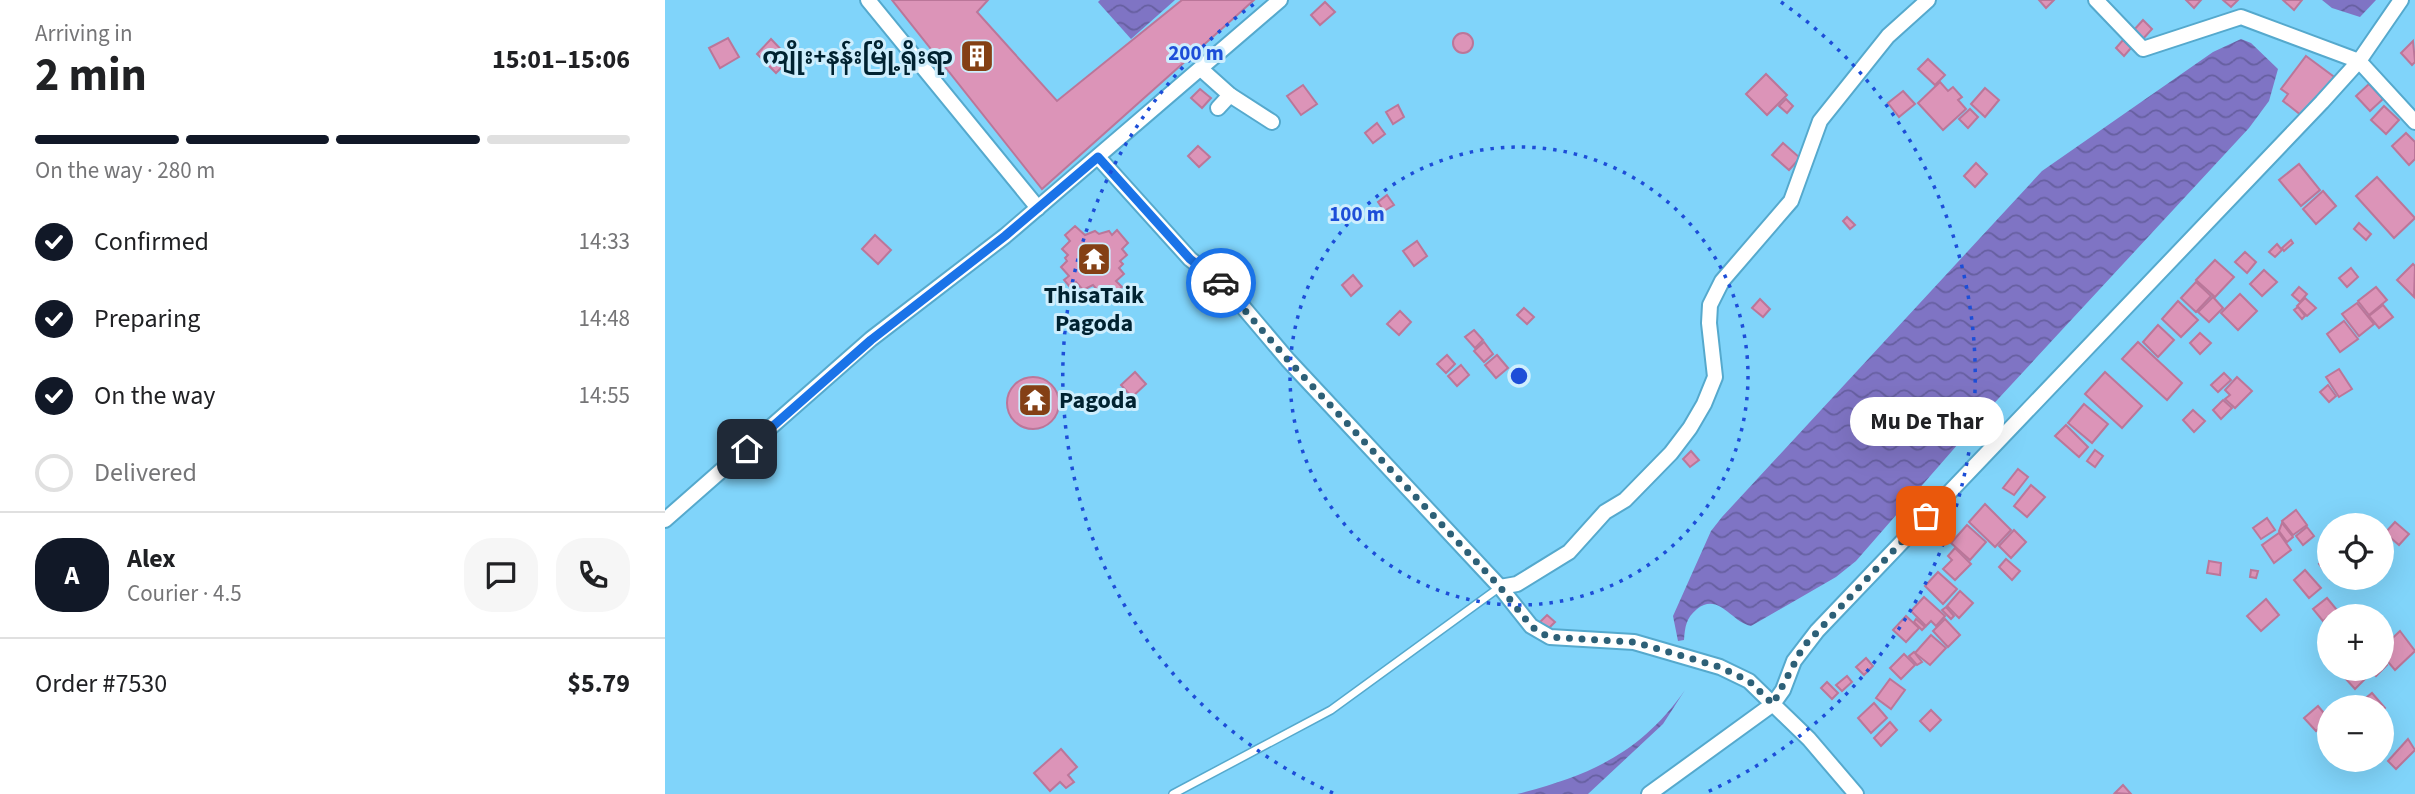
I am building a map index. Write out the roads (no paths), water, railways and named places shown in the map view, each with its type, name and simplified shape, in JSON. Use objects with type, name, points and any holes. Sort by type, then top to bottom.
[{"type":"street","points":[[868,0],[1038,208]]},
{"type":"street","points":[[665,520],[871,340],[1038,208],[1280,0]]},
{"type":"street","points":[[1500,587],[1517,584],[1569,552],[1605,512],[1625,500],[1671,453],[1690,428],[1705,404],[1715,377],[1709,323],[1710,305],[1722,281],[1791,201],[1820,121],[1888,36],[1928,0]]},
{"type":"street","points":[[1649,794],[1773,704],[1803,647],[1826,621],[2304,122],[2358,61],[2401,0]]},
{"type":"street","points":[[2100,2],[2143,49],[2241,17],[2358,61],[2415,122]]},
{"type":"street","points":[[1201,69],[1230,95],[1272,122]]},
{"type":"street","points":[[1218,108],[1230,95]]},
{"type":"street","points":[[1098,157],[1190,259],[1227,288],[1288,360],[1500,587],[1531,626],[1550,637],[1634,642],[1720,667],[1749,681],[1856,794]]},
{"type":"lane","points":[[1173,794],[1331,709],[1500,587]]},
{"type":"water","points":[[1175,0],[1131,39],[1098,2]]},
{"type":"water","points":[[2322,0],[2376,0],[2360,17],[2332,8]]},
{"type":"water","points":[[2241,39],[2251,43],[2278,69],[2269,101],[2249,128],[1986,412],[1856,561],[1836,577],[1751,626],[1718,606],[1705,605],[1690,616],[1684,640],[1678,641],[1673,616],[1711,531],[2042,171],[2213,52]]},
{"type":"water","points":[[1685,690],[1663,724],[1588,794],[1517,794],[1567,779],[1611,759],[1650,730]]},
{"type":"place","name":"ကျိုး+နန်းမြို့ရိုးရာ","points":[[977,56]]},
{"type":"place","name":"ThisaTaik Pagoda","points":[[1094,259]]},
{"type":"place","name":"Pagoda","points":[[1035,400]]},
{"type":"place","name":"Mu De Thar","points":[[1926,516]]}]
